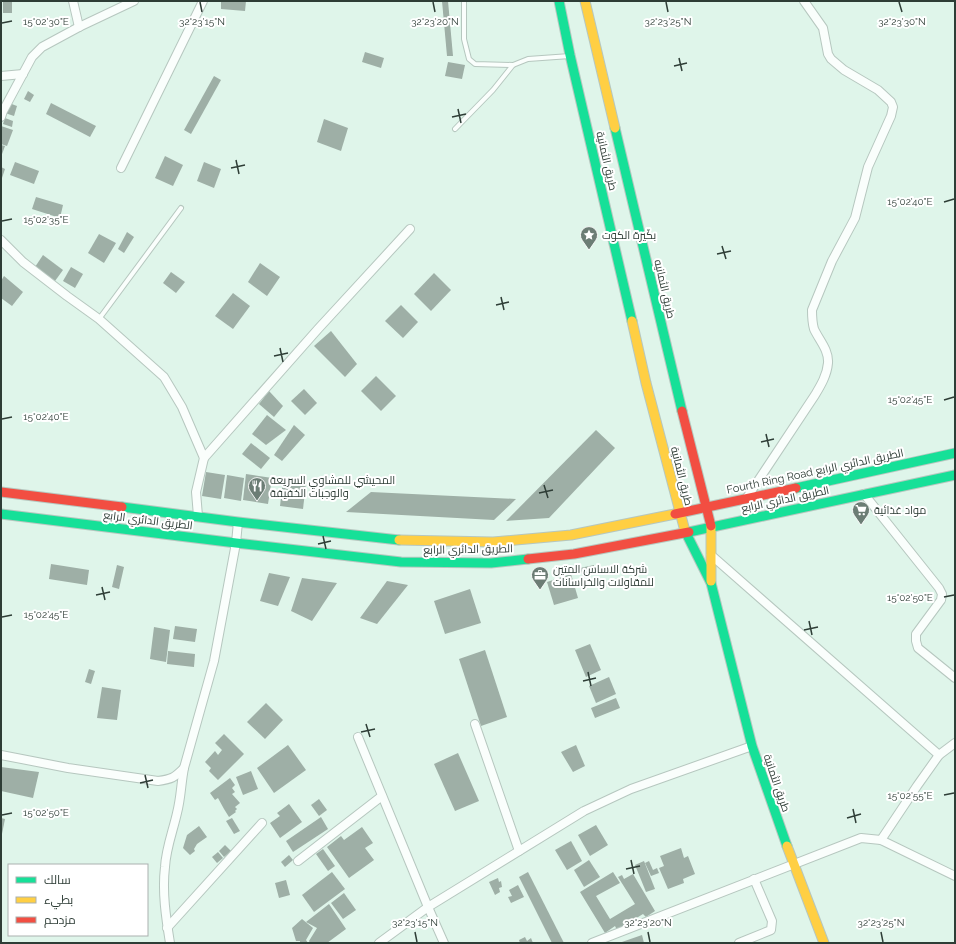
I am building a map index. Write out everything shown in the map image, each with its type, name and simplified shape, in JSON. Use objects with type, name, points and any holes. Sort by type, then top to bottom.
[{"type":"main road","name":"طريق الثمانية","points":[[559,1],[570,56],[644,375],[685,533],[711,583],[752,746],[793,864],[824,943]]},
{"type":"main road","name":"طريق الثمانيه","points":[[585,1],[677,393],[706,508],[710,527],[711,583]]},
{"type":"main road","name":"Fourth Ring Road الطريق الدائري الرابع","points":[[680,513],[955,453]]},
{"type":"main road","name":"الطريق الدائري الرابع","points":[[1,514],[401,562],[491,563],[574,554],[685,533],[955,475]]},
{"type":"main road","name":"الطريق الدائري الرابع","points":[[1,492],[404,541],[493,542],[571,535],[680,513]]},
{"type":"street","points":[[74,1],[79,27]]},
{"type":"street","points":[[1,117],[32,57],[42,47],[79,27],[134,1]]},
{"type":"street","points":[[121,168],[203,1]]},
{"type":"street","points":[[746,499],[824,379],[828,362],[826,351],[814,328],[812,310],[832,261],[855,218],[868,167],[891,116],[893,107],[891,102],[878,90],[844,70],[830,59],[823,28],[804,1]]},
{"type":"street","points":[[1,76],[23,74]]},
{"type":"street","points":[[198,516],[196,492],[204,458],[313,335],[410,229]]},
{"type":"street","points":[[1,240],[23,262],[99,319],[164,377],[182,407],[204,458]]},
{"type":"street","points":[[864,494],[939,588],[942,594],[941,600],[916,634],[916,641],[918,648],[955,678]]},
{"type":"street","points":[[170,943],[164,894],[165,866],[177,812],[184,768],[214,661],[236,543],[238,522]]},
{"type":"street","points":[[711,555],[939,755]]},
{"type":"street","points":[[475,724],[519,851]]},
{"type":"street","points":[[358,737],[444,943]]},
{"type":"street","points":[[881,840],[939,755],[955,743]]},
{"type":"street","points":[[379,943],[428,907],[584,811],[631,789],[752,746]]},
{"type":"street","points":[[1,755],[68,768],[158,781],[171,779],[184,768]]},
{"type":"street","points":[[298,861],[382,796]]},
{"type":"street","points":[[168,928],[262,823]]},
{"type":"street","points":[[592,943],[607,940],[754,879],[860,838],[881,840],[955,876]]},
{"type":"street","points":[[739,943],[771,930],[772,922],[754,879]]},
{"type":"lane","points":[[464,1],[464,40],[470,59],[475,64],[513,65],[528,59],[570,56]]},
{"type":"lane","points":[[455,129],[494,90],[513,65]]},
{"type":"lane","points":[[99,319],[182,208]]},
{"type":"building","points":[[3,1],[12,1],[12,13],[3,13]]},
{"type":"building","points":[[221,1],[246,1],[245,11],[221,9]]},
{"type":"building","points":[[442,1],[448,1],[453,56],[447,56]]},
{"type":"building","points":[[365,52],[384,58],[381,68],[362,62]]},
{"type":"building","points":[[448,62],[465,65],[462,79],[445,76]]},
{"type":"building","points":[[214,76],[221,80],[191,134],[184,130]]},
{"type":"building","points":[[28,91],[34,95],[30,102],[24,99]]},
{"type":"building","points":[[9,103],[17,106],[14,116],[5,113]]},
{"type":"building","points":[[51,103],[96,126],[90,137],[46,114]]},
{"type":"building","points":[[5,118],[13,121],[12,127],[3,124]]},
{"type":"building","points":[[324,119],[348,128],[341,151],[317,142]]},
{"type":"building","points":[[1,126],[13,130],[7,146],[1,144]]},
{"type":"building","points":[[1,145],[5,146],[1,157]]},
{"type":"building","points":[[165,156],[183,165],[173,186],[155,178]]},
{"type":"building","points":[[15,162],[39,171],[34,184],[10,175]]},
{"type":"building","points":[[204,162],[221,169],[214,188],[197,181]]},
{"type":"building","points":[[1,167],[5,169],[1,181]]},
{"type":"building","points":[[36,197],[63,205],[60,218],[32,209]]},
{"type":"building","points":[[127,232],[134,237],[124,253],[118,249]]},
{"type":"building","points":[[99,234],[116,243],[104,263],[88,253]]},
{"type":"building","points":[[43,255],[63,270],[55,281],[35,267]]},
{"type":"building","points":[[260,263],[280,277],[267,296],[248,282]]},
{"type":"building","points":[[71,267],[83,274],[75,288],[63,281]]},
{"type":"building","points":[[171,272],[185,282],[176,293],[163,283]]},
{"type":"building","points":[[434,273],[451,290],[431,311],[414,294]]},
{"type":"building","points":[[4,276],[23,292],[12,306],[1,298],[1,281]]},
{"type":"building","points":[[233,293],[250,306],[233,329],[215,316]]},
{"type":"building","points":[[401,305],[418,322],[403,338],[385,321]]},
{"type":"building","points":[[331,331],[357,364],[345,377],[314,346]]},
{"type":"building","points":[[376,376],[396,396],[381,411],[361,391]]},
{"type":"building","points":[[304,389],[317,403],[305,415],[291,401]]},
{"type":"building","points":[[269,391],[283,406],[274,417],[259,404]]},
{"type":"building","points":[[267,415],[286,430],[266,445],[252,434]]},
{"type":"building","points":[[294,425],[305,435],[282,461],[274,455]]},
{"type":"building","points":[[596,430],[615,448],[549,518],[506,521]]},
{"type":"building","points":[[251,443],[270,458],[261,469],[242,454]]},
{"type":"building","points":[[206,472],[225,475],[221,499],[202,496]]},
{"type":"building","points":[[246,474],[272,478],[268,504],[243,500]]},
{"type":"building","points":[[227,475],[244,478],[241,501],[224,498]]},
{"type":"building","points":[[283,480],[306,483],[303,509],[280,506]]},
{"type":"building","points":[[371,492],[516,499],[494,520],[346,512]]},
{"type":"building","points":[[51,564],[89,570],[87,585],[49,579]]},
{"type":"building","points":[[117,565],[124,567],[119,589],[112,587]]},
{"type":"building","points":[[594,565],[595,574],[583,577],[580,568]]},
{"type":"building","points":[[269,573],[290,577],[278,606],[260,601]]},
{"type":"building","points":[[571,574],[578,598],[554,605],[547,582]]},
{"type":"building","points":[[302,578],[337,583],[312,621],[291,611]]},
{"type":"building","points":[[387,581],[408,585],[377,624],[360,618]]},
{"type":"building","points":[[470,589],[481,623],[445,634],[434,601]]},
{"type":"building","points":[[175,626],[197,629],[195,642],[173,639]]},
{"type":"building","points":[[154,627],[170,630],[166,662],[150,659]]},
{"type":"building","points":[[590,644],[601,670],[586,677],[575,650]]},
{"type":"building","points":[[485,650],[507,717],[481,726],[459,659]]},
{"type":"building","points":[[168,651],[195,654],[194,667],[167,664]]},
{"type":"building","points":[[89,669],[95,671],[91,684],[85,682]]},
{"type":"building","points":[[609,677],[616,694],[596,703],[589,686]]},
{"type":"building","points":[[102,687],[121,690],[117,720],[97,718]]},
{"type":"building","points":[[616,698],[620,708],[595,718],[591,708]]},
{"type":"building","points":[[266,703],[283,720],[265,739],[247,722]]},
{"type":"building","points":[[224,734],[244,754],[218,780],[209,771],[211,768],[205,762],[215,751],[218,755],[222,750],[215,743]]},
{"type":"building","points":[[288,745],[306,770],[274,793],[257,768]]},
{"type":"building","points":[[576,745],[585,766],[573,772],[561,752]]},
{"type":"building","points":[[458,753],[479,801],[455,811],[434,764]]},
{"type":"building","points":[[1,767],[39,772],[33,798],[1,791]]},
{"type":"building","points":[[251,771],[258,789],[243,795],[236,777]]},
{"type":"building","points":[[230,778],[235,785],[232,788],[235,792],[232,794],[240,803],[235,807],[237,809],[235,811],[236,812],[229,817],[218,798],[215,800],[210,793]]},
{"type":"building","points":[[319,799],[327,810],[319,816],[311,805]]},
{"type":"building","points":[[289,804],[302,822],[280,838],[270,823],[280,816],[277,813]]},
{"type":"building","points":[[321,817],[328,829],[293,852],[286,841]]},
{"type":"building","points":[[1,818],[5,819],[2,834],[1,833]]},
{"type":"building","points":[[232,818],[240,831],[234,834],[226,821]]},
{"type":"building","points":[[596,825],[608,845],[590,856],[578,835]]},
{"type":"building","points":[[199,826],[207,837],[197,844],[194,849],[195,851],[190,855],[183,848],[187,835]]},
{"type":"building","points":[[362,827],[373,843],[365,848],[374,860],[349,878],[327,847],[341,836],[344,840]]},
{"type":"building","points":[[571,841],[582,861],[567,870],[555,850]]},
{"type":"building","points":[[225,845],[231,851],[224,857],[219,851]]},
{"type":"building","points":[[681,848],[684,858],[688,856],[695,874],[683,879],[684,883],[668,889],[659,868],[664,866],[660,856]]},
{"type":"building","points":[[323,849],[335,866],[328,871],[316,854]]},
{"type":"building","points":[[218,852],[223,858],[217,863],[212,857]]},
{"type":"building","points":[[289,855],[293,860],[285,867],[281,862]]},
{"type":"building","points":[[589,860],[600,877],[584,887],[574,870]]},
{"type":"building","points":[[644,861],[655,889],[646,892],[635,865]]},
{"type":"building","points":[[649,861],[653,870],[657,868],[659,873],[651,876],[645,863]]},
{"type":"building","points":[[332,872],[345,889],[314,912],[302,895]]},
{"type":"building","points":[[528,872],[564,943],[552,943],[519,877]]},
{"type":"building","points":[[613,872],[620,883],[596,896],[610,919],[635,904],[618,877],[622,875],[624,879],[633,874],[655,911],[646,917],[643,914],[617,930],[615,926],[605,933],[580,892]]},
{"type":"building","points":[[498,878],[499,882],[501,881],[502,887],[499,888],[500,892],[495,895],[489,882]]},
{"type":"building","points":[[286,880],[290,895],[279,898],[275,883]]},
{"type":"building","points":[[518,885],[524,897],[511,903],[508,897],[512,896],[509,890]]},
{"type":"building","points":[[344,893],[356,910],[343,919],[331,903]]},
{"type":"building","points":[[329,904],[346,929],[327,943],[310,943],[309,941],[317,928],[306,922]]},
{"type":"building","points":[[302,919],[313,928],[306,940],[308,943],[300,943],[300,941],[296,941],[292,928]]},
{"type":"building","points":[[642,935],[644,943],[619,943]]},
{"type":"building","points":[[525,937],[527,941],[531,938],[533,943],[520,943],[519,940]]},
{"type":"traffic: fast","points":[[559,1],[570,55],[632,321]]},
{"type":"traffic: fast","points":[[615,128],[682,411]]},
{"type":"traffic: fast","points":[[796,488],[955,453]]},
{"type":"traffic: fast","points":[[689,532],[955,475]]},
{"type":"traffic: fast","points":[[122,507],[399,540]]},
{"type":"traffic: fast","points":[[1,514],[401,562],[491,563],[528,559]]},
{"type":"traffic: fast","points":[[685,531],[711,583],[752,746],[787,846]]},
{"type":"traffic: slow","points":[[585,1],[615,128]]},
{"type":"traffic: slow","points":[[632,321],[646,383],[685,531]]},
{"type":"traffic: slow","points":[[399,540],[493,542],[571,535],[675,514]]},
{"type":"traffic: slow","points":[[711,526],[711,581]]},
{"type":"traffic: slow","points":[[787,846],[824,943]]},
{"type":"traffic: jam","points":[[682,411],[711,526]]},
{"type":"traffic: jam","points":[[675,514],[796,488]]},
{"type":"traffic: jam","points":[[1,492],[122,507]]},
{"type":"traffic: jam","points":[[528,559],[574,554],[689,532]]},
{"type":"place","name":"بكّيرة الكوت","points":[[589,250]]},
{"type":"place","name":"المحيشي للمشاوي السريعة والوجبات الخفيفة","points":[[257,501]]},
{"type":"place","name":"مواد غذائية","points":[[861,525]]},
{"type":"place","name":"شركة الاساس المتين للمقاولات والخراسانات","points":[[540,590]]}]
